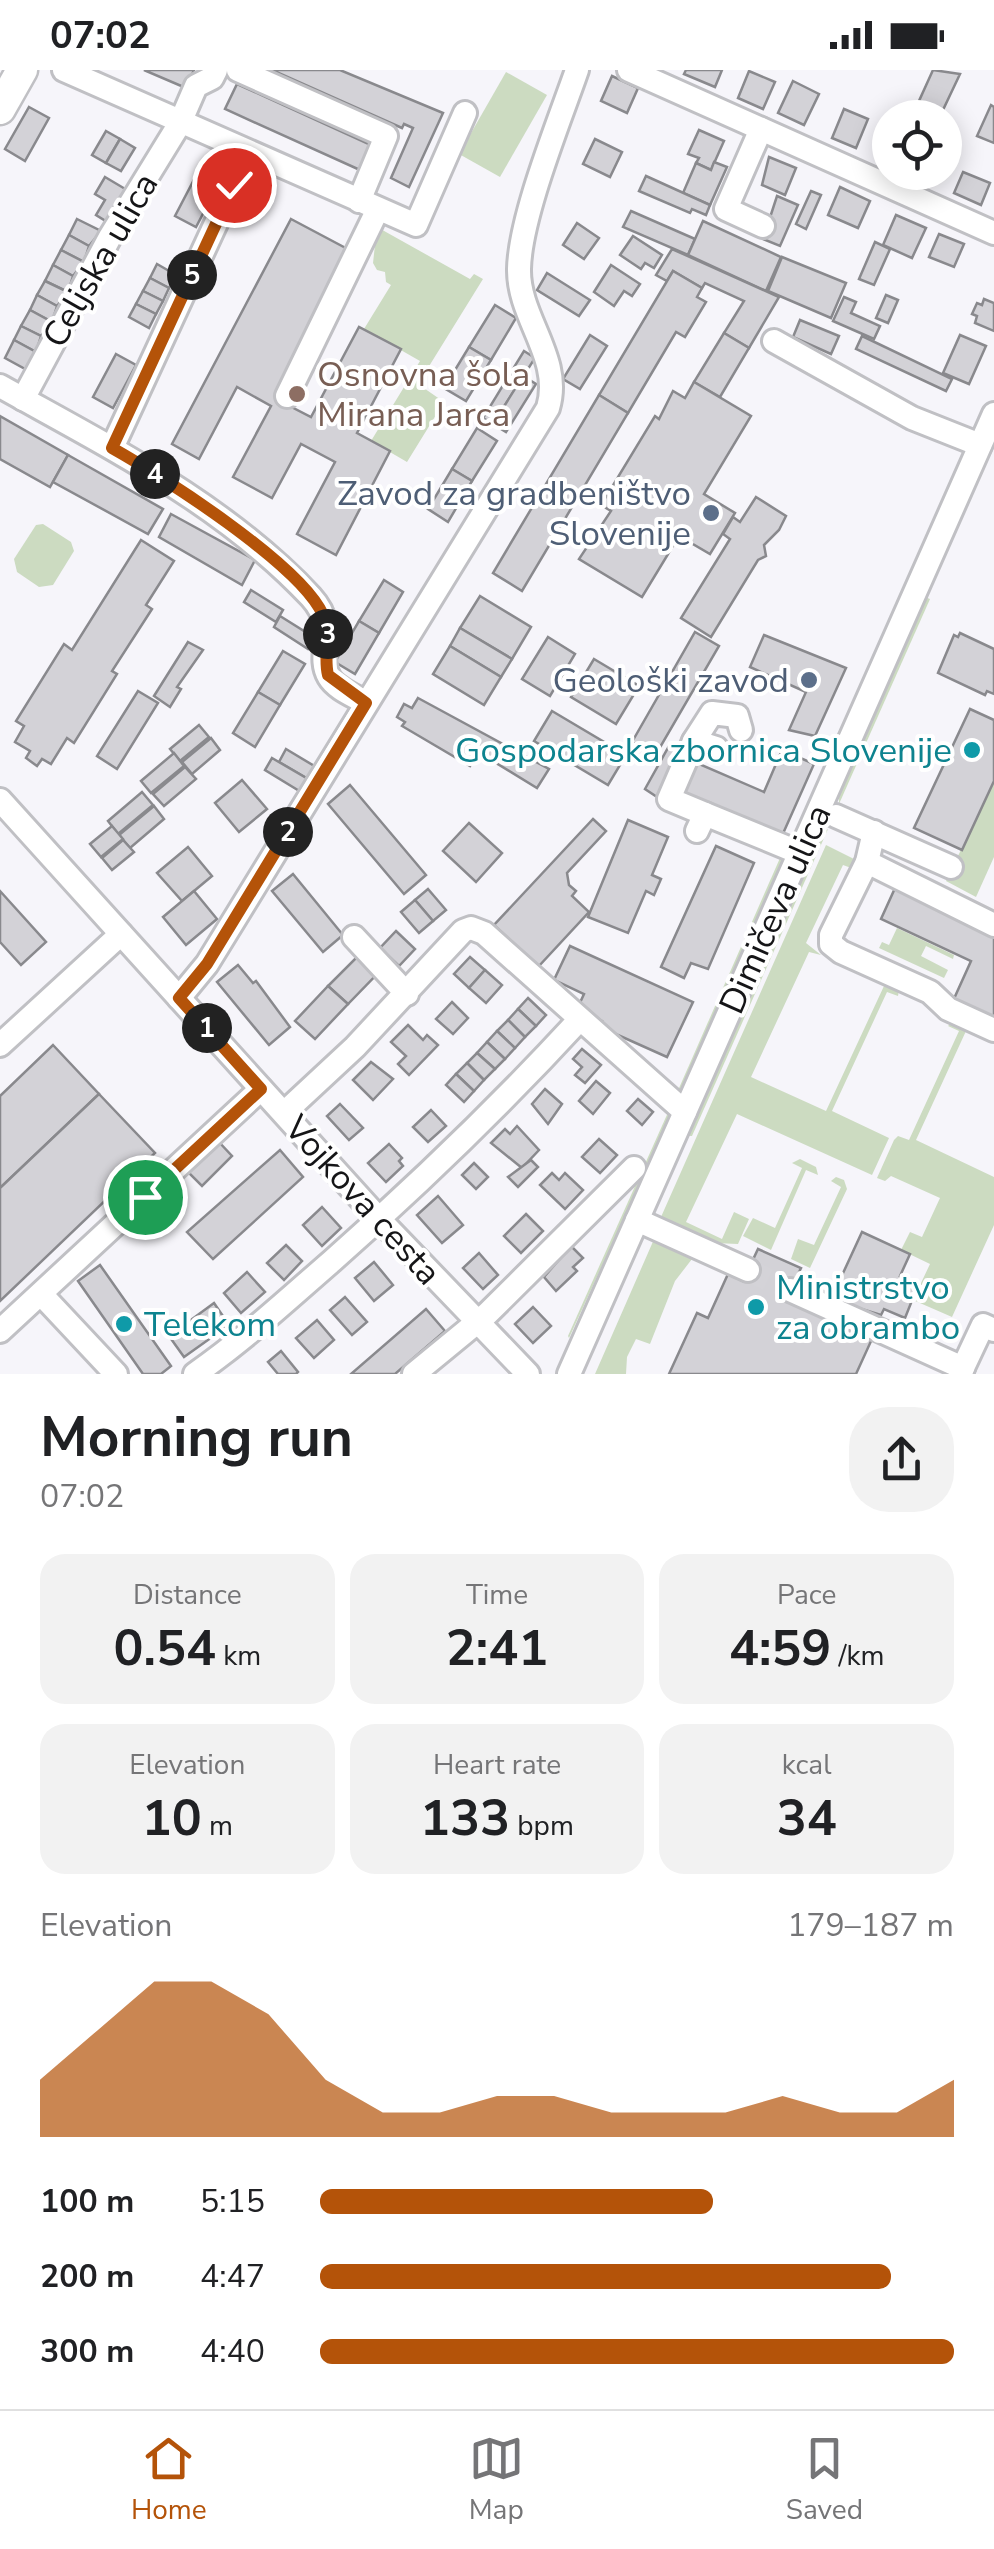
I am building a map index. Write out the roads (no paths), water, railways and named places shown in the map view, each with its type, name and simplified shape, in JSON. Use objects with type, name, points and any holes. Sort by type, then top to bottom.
[{"type":"main road","points":[[0,109],[22,70]]},
{"type":"street","points":[[64,70],[416,226],[465,113]]},
{"type":"street","name":"Celjska ulica","points":[[23,399],[110,237],[180,123],[196,86],[212,78],[216,70]]},
{"type":"street","points":[[238,70],[386,136],[361,251],[287,396]]},
{"type":"street","points":[[179,998],[207,964],[548,408],[553,378],[522,295],[520,254],[577,70]]},
{"type":"street","points":[[629,70],[994,233]]},
{"type":"street","points":[[760,129],[726,208],[764,226]]},
{"type":"street","points":[[112,448],[248,154]]},
{"type":"street","points":[[774,340],[912,418],[980,445]]},
{"type":"street","points":[[0,386],[112,448],[201,504],[250,541],[312,599],[326,624],[328,675],[366,703]]},
{"type":"street","name":"Dimičeva ulica","points":[[569,1374],[637,1220],[678,1106],[800,853],[994,414]]},
{"type":"street","points":[[741,730],[738,716],[712,713],[705,745],[669,799],[701,822],[800,853]]},
{"type":"street","name":"Vojkova cesta","points":[[0,800],[284,1114],[373,1224],[528,1374]]},
{"type":"street","points":[[836,816],[950,867]]},
{"type":"street","points":[[874,832],[867,862],[831,935],[832,946],[930,992],[948,1010],[994,1030]]},
{"type":"street","points":[[867,862],[994,925]]},
{"type":"street","points":[[284,1114],[471,928],[484,933],[678,1106]]},
{"type":"street","points":[[0,1045],[121,934]]},
{"type":"street","points":[[354,937],[406,994]]},
{"type":"street","points":[[195,1374],[235,1346],[472,1134],[580,1019]]},
{"type":"street","points":[[0,1331],[261,1089]]},
{"type":"street","points":[[414,1374],[476,1323],[634,1168]]},
{"type":"street","points":[[637,1220],[748,1270]]},
{"type":"street","points":[[790,1290],[961,1371],[983,1325],[994,1330]]},
{"type":"street","points":[[42,1294],[116,1374]]},
{"type":"tunnel","points":[[748,1270],[790,1290]]},
{"type":"place","name":"Osnovna šola Mirana Jarca","points":[[297,394]]},
{"type":"place","name":"Zavod za gradbeništvo Slovenije","points":[[711,513]]},
{"type":"place","name":"Geološki zavod","points":[[809,680]]},
{"type":"place","name":"Gospodarska zbornica Slovenije","points":[[972,750]]},
{"type":"place","name":"Ministrstvo za obrambo","points":[[756,1307]]},
{"type":"place","name":"Telekom","points":[[124,1324]]}]
